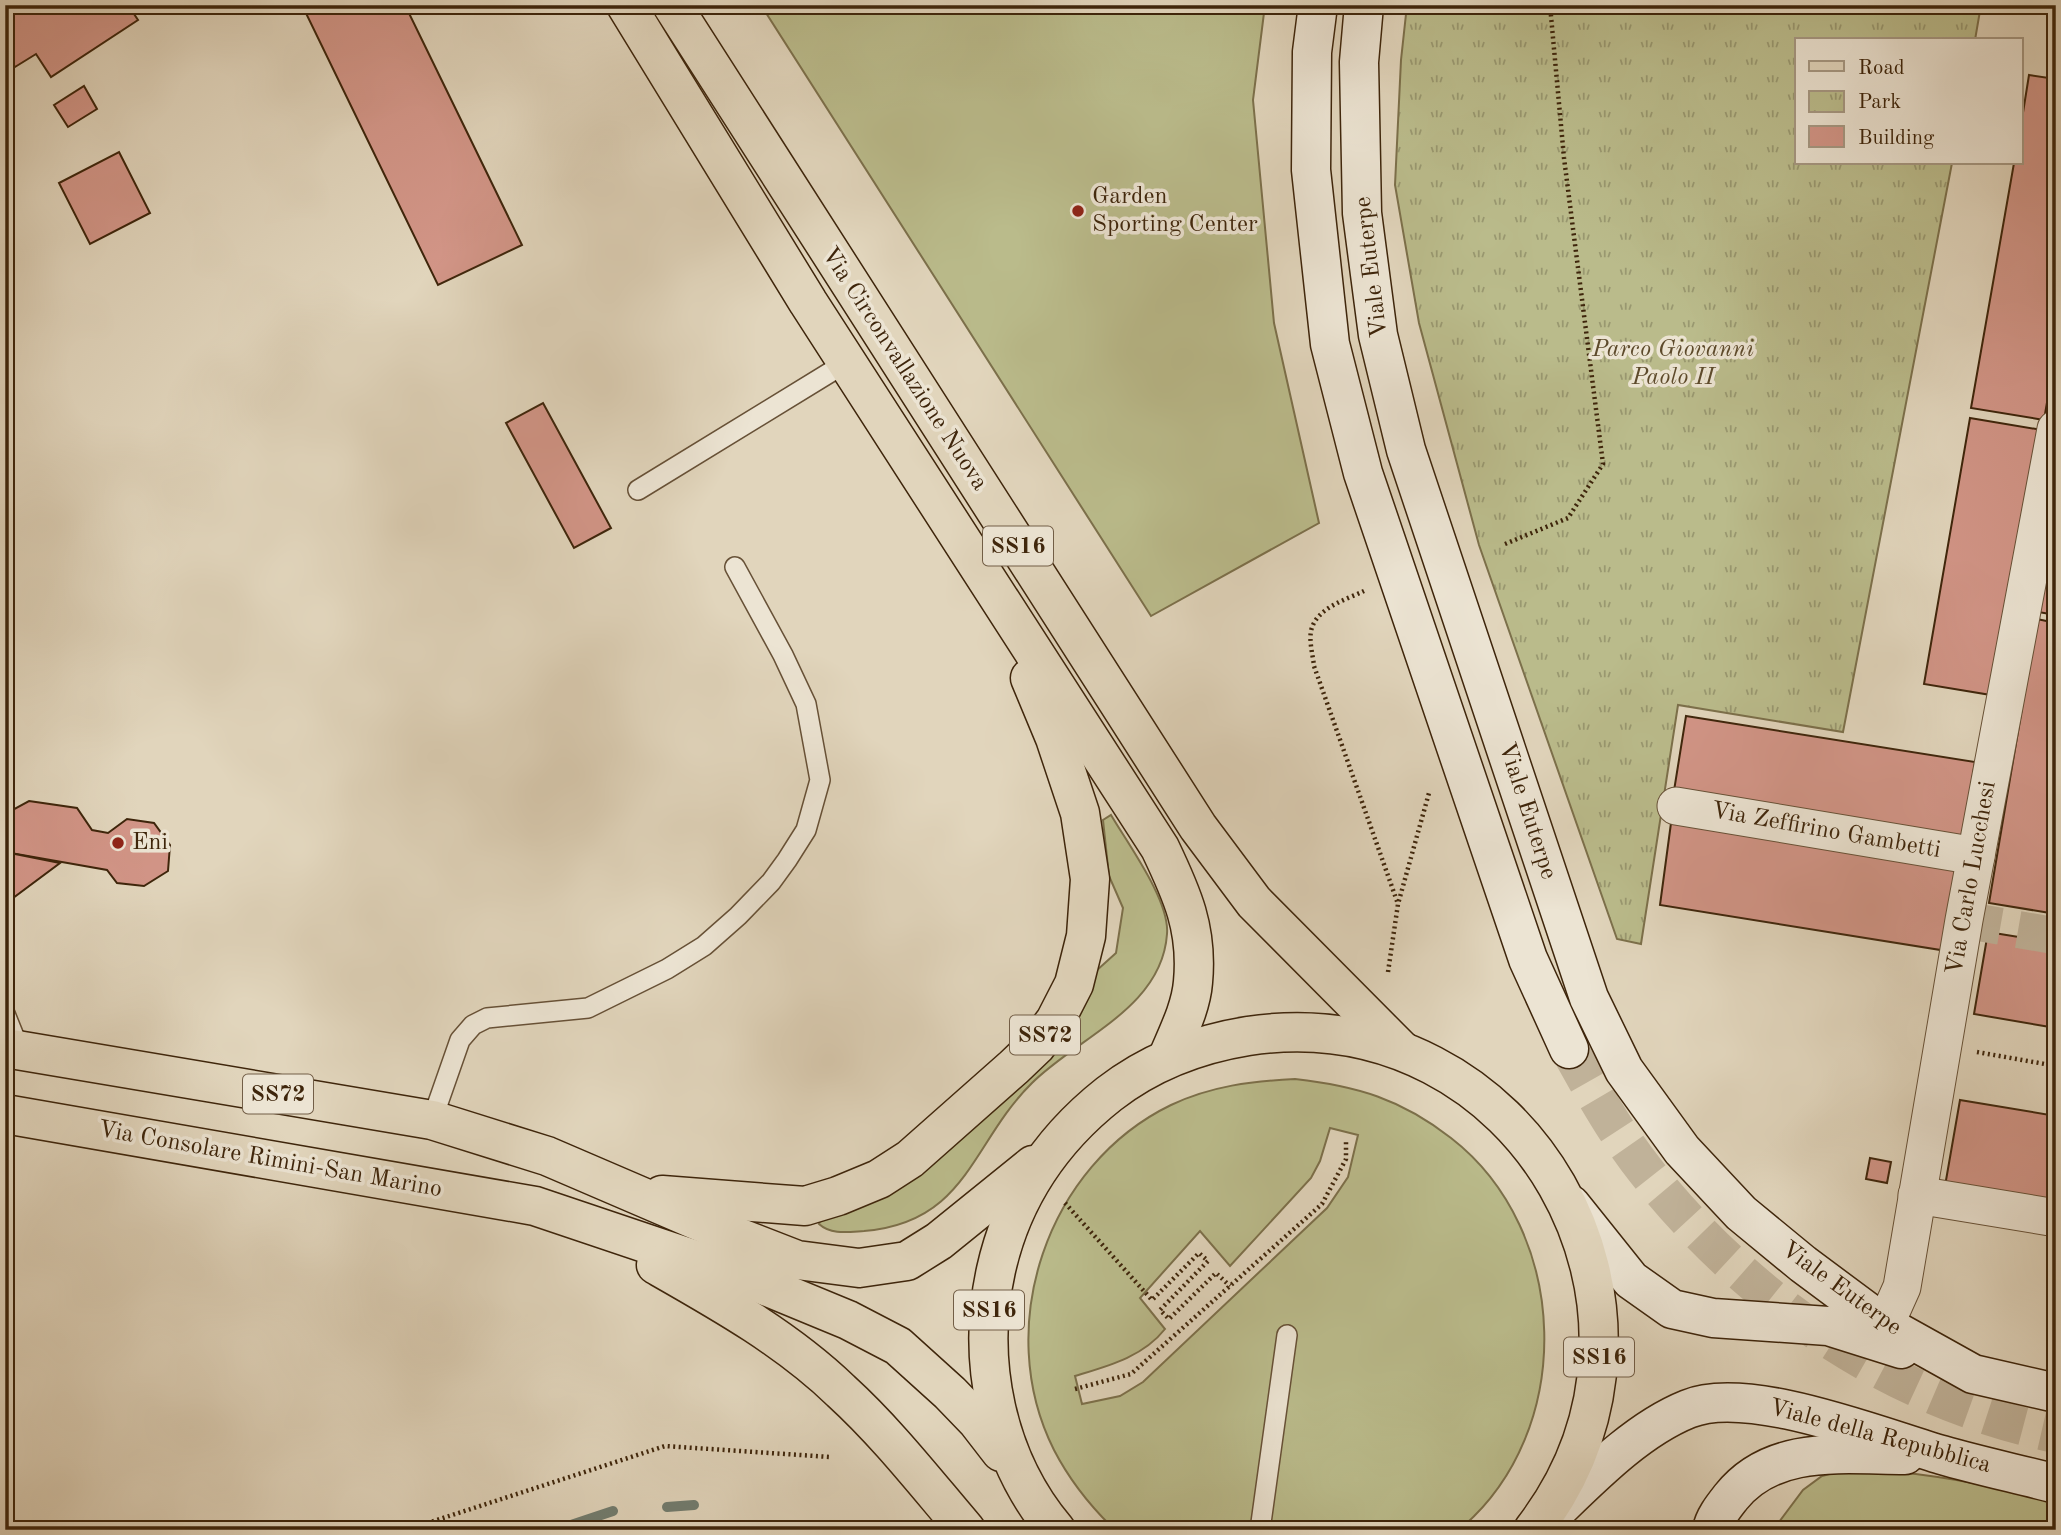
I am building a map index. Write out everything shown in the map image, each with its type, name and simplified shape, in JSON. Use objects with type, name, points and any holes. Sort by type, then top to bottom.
[{"type":"main road","name":"Via Circonvallazione Nuova","points":[[626,5],[847,362],[1160,848],[1183,895],[1193,935],[1193,984],[1167,1059]]},
{"type":"main road","name":"Via Circonvallazione Nuova","points":[[672,5],[1198,827],[1254,902],[1405,1054]]},
{"type":"main road","name":"Viale Euterpe","points":[[1318,5],[1312,52],[1311,170],[1330,344],[1367,485],[1528,959],[1569,1049]]},
{"type":"main road","name":"Viale Euterpe","points":[[1364,5],[1359,62],[1362,213],[1378,335],[1406,450],[1589,998],[1624,1070],[1682,1150],[1741,1213],[1803,1264],[1885,1325],[1973,1374],[2056,1393]]},
{"type":"main road","name":"SS72","points":[[635,1194],[805,1206],[858,1188],[879,1179],[910,1159],[1036,1046],[1055,1021],[1074,984],[1086,936],[1090,879],[1080,813],[1072,788],[1055,738],[995,592]]},
{"type":"main road","name":"Via Circonvallazione Nuova","points":[[1056,1530],[1042,1513],[1021,1478],[997,1415],[988,1352],[989,1299],[1002,1245],[1015,1211],[1051,1151],[1084,1114],[1126,1081],[1167,1059],[1219,1041],[1275,1032],[1332,1034],[1369,1042],[1405,1054],[1452,1077],[1491,1105],[1526,1140],[1561,1191],[1576,1220],[1592,1276],[1599,1310],[1598,1367],[1593,1401],[1576,1457],[1535,1530]]},
{"type":"main road","name":"SS72","points":[[13,1050],[432,1120],[547,1156],[797,1260],[859,1268],[906,1261],[939,1241],[1051,1151]]},
{"type":"main road","name":"Via Consolare Rimini-San Marino","points":[[5,1114],[535,1206],[734,1273],[848,1320],[898,1346],[950,1392],[977,1421],[1021,1478]]},
{"type":"main road","points":[[1561,1191],[1631,1280],[1672,1309],[1713,1318],[1828,1326],[1973,1374]]},
{"type":"main road","name":"Via Consolare Rimini-San Marino","points":[[535,1206],[652,1263],[727,1305],[784,1343],[840,1389],[887,1437],[965,1530]]},
{"type":"main road","name":"Viale della Repubblica","points":[[1535,1530],[1632,1443],[1689,1408],[1727,1402],[1767,1405],[1860,1429],[1941,1455],[2056,1484]]},
{"type":"main road","points":[[1712,1530],[1724,1505],[1743,1482],[1793,1457],[1941,1455]]},
{"type":"street","name":"Via Carlo Lucchesi","points":[[1885,1325],[1902,1287],[1976,856],[2056,429]]},
{"type":"street","name":"Via Zeffirino Gambetti","points":[[1676,806],[1976,856]]},
{"type":"street","points":[[1917,1195],[2056,1218]]},
{"type":"lane","points":[[638,489],[847,362]]},
{"type":"lane","points":[[432,1120],[460,1040],[473,1025],[487,1018],[588,1008],[667,969],[704,946],[738,916],[771,882],[806,830],[820,780],[806,704],[783,655],[735,568]]},
{"type":"lane","points":[[5,1014],[13,1050]]},
{"type":"lane","points":[[1260,1530],[1287,1335]]},
{"type":"path","points":[[1505,544],[1568,518],[1603,464],[1564,158],[1550,5]]},
{"type":"path","points":[[1372,588],[1332,605],[1317,618],[1311,631],[1311,644],[1314,666],[1398,904]]},
{"type":"path","points":[[1388,972],[1398,904],[1430,789]]},
{"type":"path","points":[[1942,1046],[2056,1066]]},
{"type":"path","points":[[1075,1389],[1131,1374],[1322,1204],[1346,1159],[1346,1139]]},
{"type":"path","points":[[1065,1203],[1152,1300],[1199,1253],[1208,1261],[1160,1310],[1169,1319],[1216,1273],[1230,1286]]},
{"type":"path","points":[[406,1530],[665,1446],[830,1457]]},
{"type":"green space","name":"Garden Sporting Center","points":[[761,5],[1265,5],[1253,100],[1274,323],[1319,523],[1151,616]]},
{"type":"green space","name":"Parco Giovanni Paolo II","points":[[1407,5],[1981,5],[1975,38],[1795,38],[1795,164],[1952,164],[1843,732],[1678,705],[1641,944],[1617,939],[1479,545],[1419,323],[1395,185],[1401,60]]},
{"type":"green space","points":[[1111,815],[1155,889],[1166,921],[1167,934],[1162,960],[1150,982],[1134,1002],[1115,1019],[1032,1083],[1012,1106],[964,1176],[947,1196],[926,1213],[899,1225],[864,1231],[840,1232],[824,1228],[819,1224],[821,1219],[1116,953],[1123,908],[1109,876],[1103,820]]},
{"type":"green space","points":[[1295,1079],[1358,1090],[1414,1113],[1451,1138],[1491,1178],[1519,1225],[1537,1277],[1544,1332],[1540,1387],[1524,1440],[1497,1489],[1459,1530],[1115,1530],[1081,1493],[1067,1472],[1054,1450],[1036,1402],[1029,1353],[1031,1303],[1043,1254],[1063,1208],[1092,1167],[1128,1132],[1171,1105],[1216,1089]],"holes":[[[1330,1128],[1358,1135],[1348,1177],[1327,1208],[1143,1382],[1120,1396],[1082,1404],[1075,1376],[1136,1354],[1165,1329],[1140,1298],[1200,1231],[1230,1266],[1311,1178],[1320,1161]]]},
{"type":"green space","points":[[1845,1470],[1898,1472],[1951,1479],[2056,1502],[2056,1530],[1773,1530],[1803,1490],[1822,1476]]},
{"type":"building","points":[[5,5],[128,5],[138,20],[51,77],[36,54],[15,67],[5,51]]},
{"type":"building","points":[[302,5],[405,5],[522,245],[438,285]]},
{"type":"building","points":[[2029,75],[2056,79],[2056,350],[2044,420],[1971,408],[2014,164],[2022,164],[2022,119]]},
{"type":"building","points":[[84,86],[97,109],[68,127],[54,105]]},
{"type":"building","points":[[119,152],[150,213],[90,244],[59,183]]},
{"type":"building","points":[[543,403],[611,528],[574,548],[506,423]]},
{"type":"building","points":[[1970,418],[2042,430],[1997,696],[1924,684]]},
{"type":"building","points":[[2056,509],[2056,615],[2038,612]]},
{"type":"building","points":[[2037,619],[2056,623],[2056,914],[1989,903]]},
{"type":"building","points":[[1686,716],[1975,762],[1962,843],[1673,797]]},
{"type":"building","points":[[29,801],[77,808],[92,830],[108,833],[127,819],[154,823],[170,845],[168,871],[144,886],[117,883],[107,870],[5,852],[5,814]]},
{"type":"building","points":[[1671,823],[1960,870],[1947,951],[1660,905]]},
{"type":"building","points":[[5,852],[60,863],[5,904]]},
{"type":"building","points":[[1988,932],[2056,943],[2056,1028],[1974,1014]]},
{"type":"building","points":[[1960,1100],[2056,1116],[2056,1205],[1945,1186]]},
{"type":"building","points":[[1870,1158],[1891,1162],[1887,1183],[1866,1179]]},
{"type":"waterway","points":[[667,1507],[694,1505]]},
{"type":"waterway","points":[[556,1530],[613,1511]]},
{"type":"tunnel","points":[[1964,920],[2056,936]]},
{"type":"tunnel","points":[[1569,1049],[1614,1126],[1645,1170],[1685,1218],[1729,1262],[1777,1302],[1827,1338],[1881,1370],[1937,1397],[1995,1418],[2056,1434]]},
{"type":"place","name":"Garden Sporting Center","points":[[1078,211]]},
{"type":"place","name":"Eni","points":[[118,843]]}]
